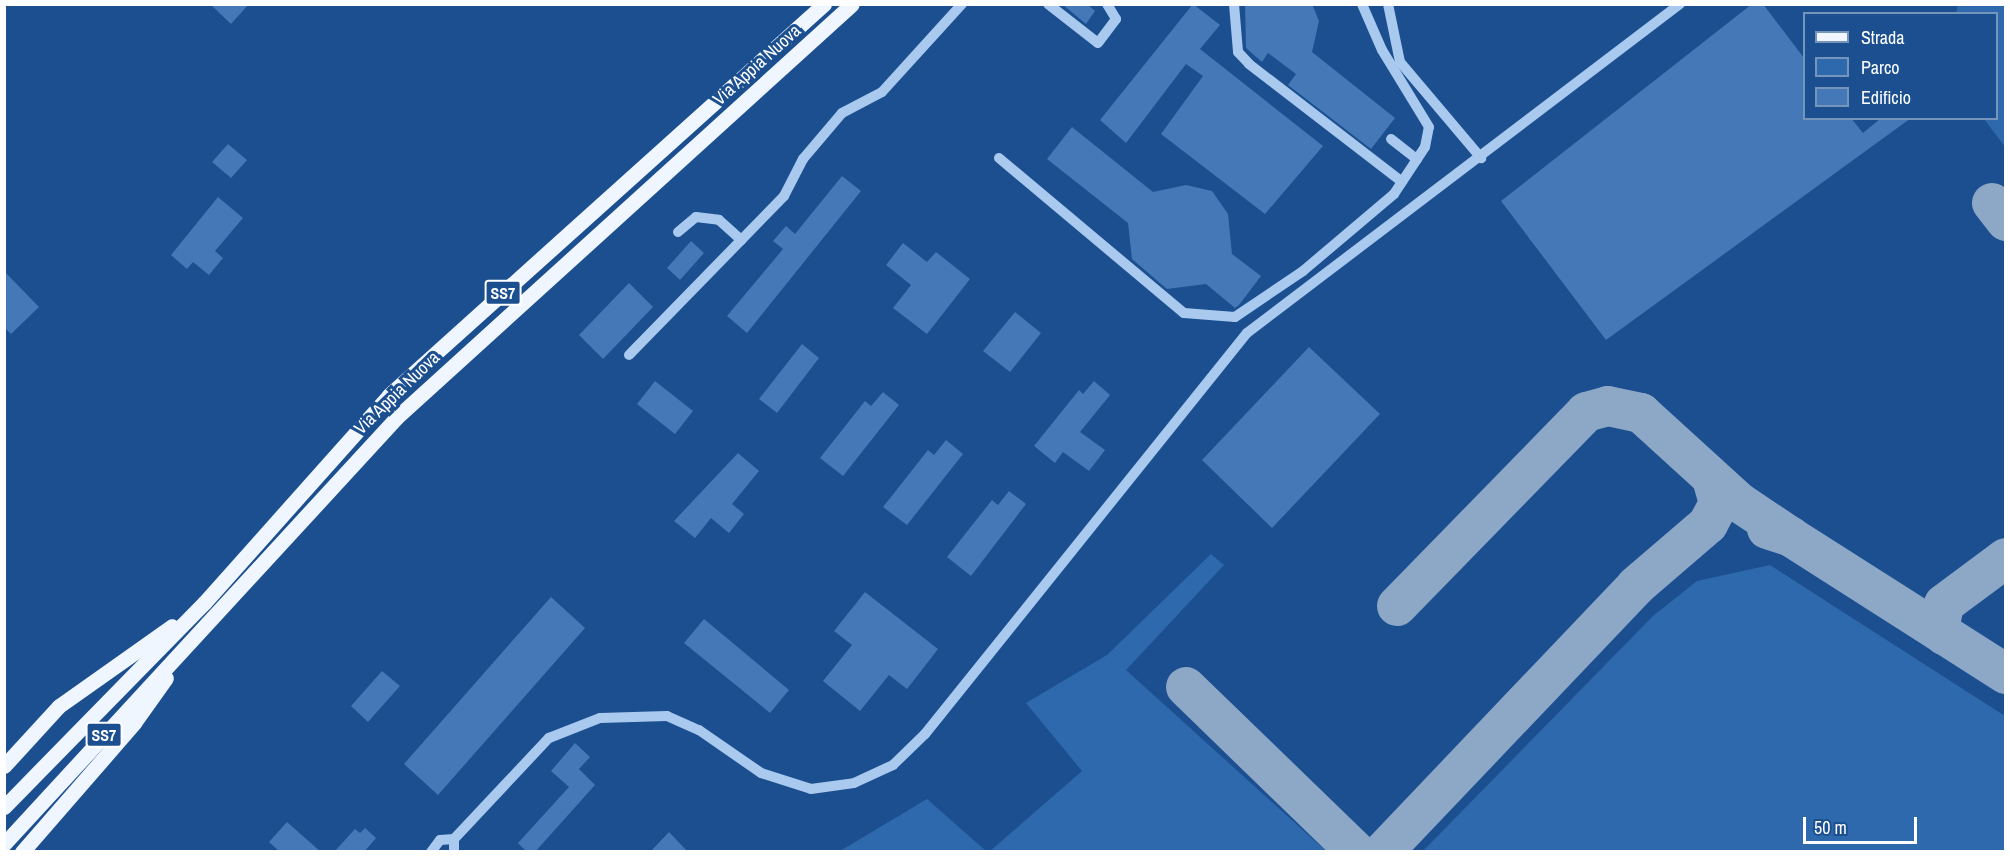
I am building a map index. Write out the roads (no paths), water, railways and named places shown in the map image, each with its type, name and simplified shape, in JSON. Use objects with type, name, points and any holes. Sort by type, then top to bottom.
[{"type":"main road","name":"Via Appia Nuova","points":[[4,807],[204,603],[389,395],[824,4]]},
{"type":"main road","name":"Via Appia Nuova","points":[[4,844],[202,626],[397,417],[852,4]]},
{"type":"main road","points":[[822,32],[862,4]]},
{"type":"main road","points":[[4,766],[59,706],[204,603]]},
{"type":"main road","points":[[22,852],[134,723],[202,626]]},
{"type":"lane","points":[[629,355],[784,196],[802,159],[842,113],[882,92],[962,4]]},
{"type":"lane","points":[[1048,4],[1098,43],[1116,19],[1107,4]]},
{"type":"lane","points":[[1234,4],[1238,52],[1249,64],[1402,182]]},
{"type":"lane","points":[[999,158],[1184,313],[1235,317],[1304,271],[1402,182],[1417,159],[1429,127],[1382,50],[1362,4]]},
{"type":"lane","points":[[1388,4],[1400,62],[1481,158]]},
{"type":"lane","points":[[430,852],[440,840],[454,839],[549,738],[600,718],[668,716],[699,730],[761,773],[811,789],[854,783],[893,765],[925,734],[1247,333],[1481,158],[1680,4]]},
{"type":"lane","points":[[1391,139],[1417,159]]},
{"type":"lane","points":[[678,232],[696,217],[719,220],[741,240]]},
{"type":"lane","points":[[454,839],[454,852]]}]
